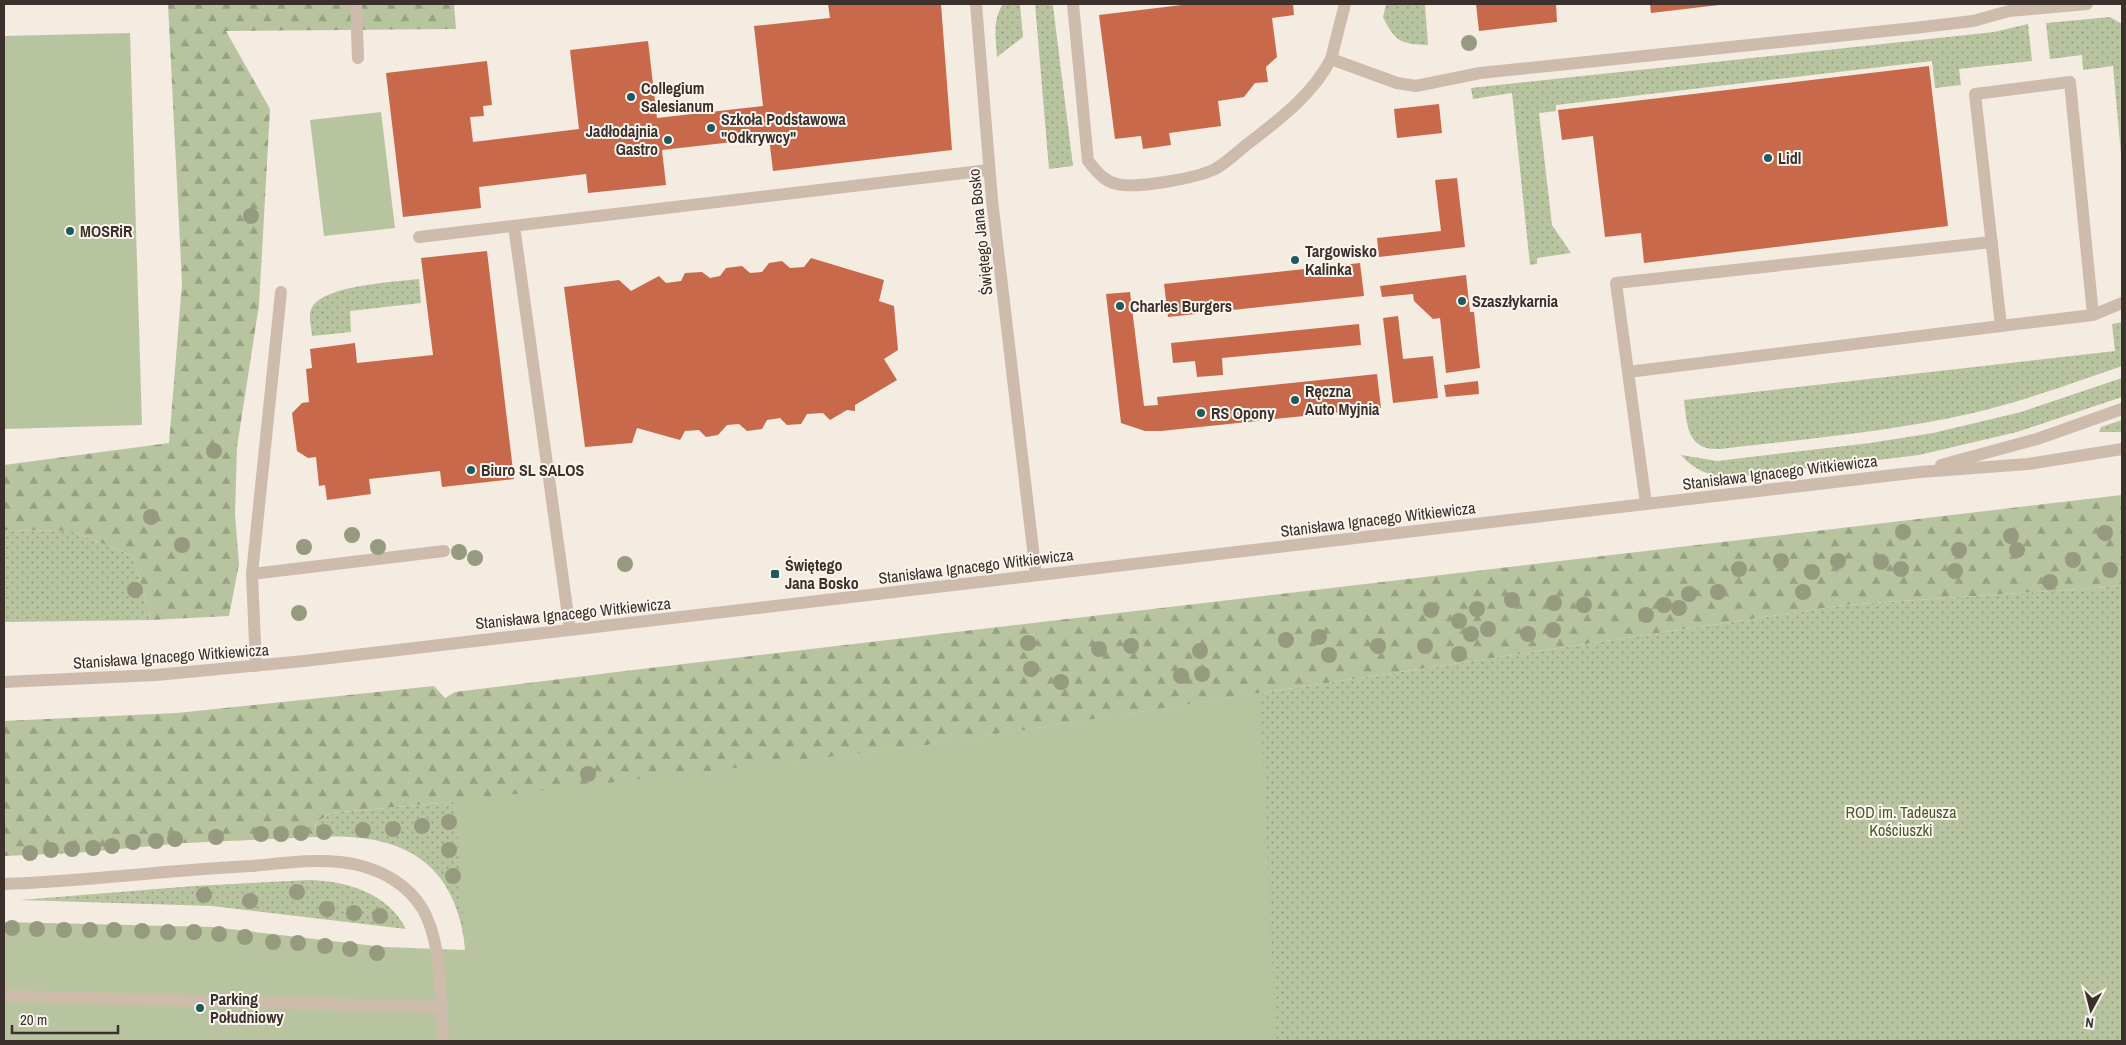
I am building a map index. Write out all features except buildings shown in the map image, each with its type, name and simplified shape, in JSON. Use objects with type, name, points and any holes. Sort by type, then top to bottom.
[{"type":"street","points":[[356,4],[358,58]]},
{"type":"street","name":"Świętego Jana Bosko","points":[[976,4],[989,170],[1036,575]]},
{"type":"street","points":[[1073,4],[1088,161],[1101,177],[1117,184],[1135,186],[1198,176],[1216,168],[1298,102],[1324,74],[1331,59],[1345,4]]},
{"type":"street","points":[[1331,59],[1397,83],[1416,86],[1480,73],[1973,21],[2009,8],[2087,4]]},
{"type":"street","points":[[2001,326],[1975,94],[2070,82],[2093,315]]},
{"type":"street","points":[[418,237],[989,170]]},
{"type":"street","points":[[514,226],[570,630]]},
{"type":"street","points":[[1646,504],[1616,283],[1992,242]]},
{"type":"street","points":[[256,666],[252,574],[281,292]]},
{"type":"street","points":[[1628,372],[2093,315],[2122,303]]},
{"type":"street","name":"Stanisława Ignacego Witkiewicza","points":[[1920,472],[1980,453],[2037,439],[2122,409]]},
{"type":"street","name":"Stanisława Ignacego Witkiewicza","points":[[4,682],[73,680],[256,666],[1920,472],[2028,464],[2122,449]]},
{"type":"street","points":[[252,574],[444,551]]},
{"type":"street","points":[[4,884],[62,882],[191,869],[315,862],[357,865],[389,876],[407,890],[421,907],[432,930],[443,1041]]},
{"type":"street","points":[[4,996],[440,1006]]},
{"type":"green space","points":[[168,4],[454,4],[456,29],[226,31],[270,109],[259,305],[237,447],[235,515],[239,564],[229,616],[151,620],[133,556],[72,531],[4,530],[4,465],[169,443],[182,283]]},
{"type":"green space","points":[[1003,4],[1020,4],[1023,37],[997,57],[996,23]]},
{"type":"green space","points":[[1035,4],[1052,4],[1053,6],[1073,166],[1049,169]]},
{"type":"green space","points":[[1386,4],[1425,4],[1428,45],[1411,44],[1395,37],[1383,17]]},
{"type":"green space","points":[[2110,17],[2122,24],[2122,165],[2113,66],[2083,70],[2082,55],[2050,59],[2046,23]]},
{"type":"green space","points":[[2028,24],[2032,61],[1959,69],[1961,85],[1935,88],[1932,61],[1556,105],[1556,111],[1539,113],[1552,225],[1571,253],[1537,258],[1537,264],[1530,265],[1512,93],[1473,99],[1471,88],[1994,32]]},
{"type":"green space","name":"MOSRiR","points":[[130,33],[142,425],[4,429],[4,36]]},
{"type":"green space","points":[[381,112],[395,228],[324,236],[310,120]]},
{"type":"green space","points":[[419,279],[421,303],[350,311],[351,332],[312,336],[311,310],[317,302],[328,295],[359,286]]},
{"type":"green space","points":[[2122,322],[2122,366],[2030,397],[1973,413],[1879,430],[1720,449],[1701,446],[1695,441],[1688,427],[1684,400],[2115,351],[2112,324]]},
{"type":"green space","points":[[2122,378],[2122,397],[2017,432],[1919,455],[1727,478],[1702,471],[1681,455],[1717,461],[1870,443],[1933,433],[2021,412]]},
{"type":"green space","points":[[2122,420],[2122,432],[2099,432],[2101,427]]},
{"type":"green space","points":[[2122,495],[2122,586],[1844,605],[921,746],[461,801],[331,813],[315,823],[317,837],[185,843],[76,853],[4,856],[4,721],[177,713],[434,686],[445,698],[455,692],[633,670]]},
{"type":"green space","points":[[4,530],[72,531],[133,556],[151,620],[4,622]]},
{"type":"green space","name":"ROD im. Tadeusza Kościuszki","points":[[2122,586],[2122,1041],[1273,1041],[466,955],[461,923],[452,897],[439,876],[422,860],[401,848],[376,840],[348,837],[317,837],[315,823],[331,813],[461,801],[921,746],[1844,605]]},
{"type":"green space","points":[[1260,693],[1276,1041],[4,1041],[4,922],[212,927],[384,947],[465,950],[455,801],[921,746]]},
{"type":"green space","points":[[309,880],[338,883],[365,891],[389,906],[406,929],[212,906],[20,900],[194,886]]},
{"type":"place","name":"Collegium Salesianum","points":[[631,97]]},
{"type":"place","name":"Szkoła Podstawowa \"Odkrywcy\"","points":[[711,128]]},
{"type":"place","name":"Jadłodajnia Gastro","points":[[668,140]]},
{"type":"place","name":"Lidl","points":[[1768,158]]},
{"type":"place","name":"MOSRiR","points":[[70,231]]},
{"type":"place","name":"Targowisko Kalinka","points":[[1295,260]]},
{"type":"place","name":"Szaszłykarnia","points":[[1462,301]]},
{"type":"place","name":"Charles Burgers","points":[[1120,306]]},
{"type":"place","name":"Ręczna Auto Myjnia","points":[[1295,400]]},
{"type":"place","name":"RS Opony","points":[[1201,413]]},
{"type":"place","name":"Biuro SL SALOS","points":[[471,470]]},
{"type":"place","name":"Świętego Jana Bosko","points":[[775,574]]},
{"type":"place","name":"Parking Południowy","points":[[200,1008]]}]
